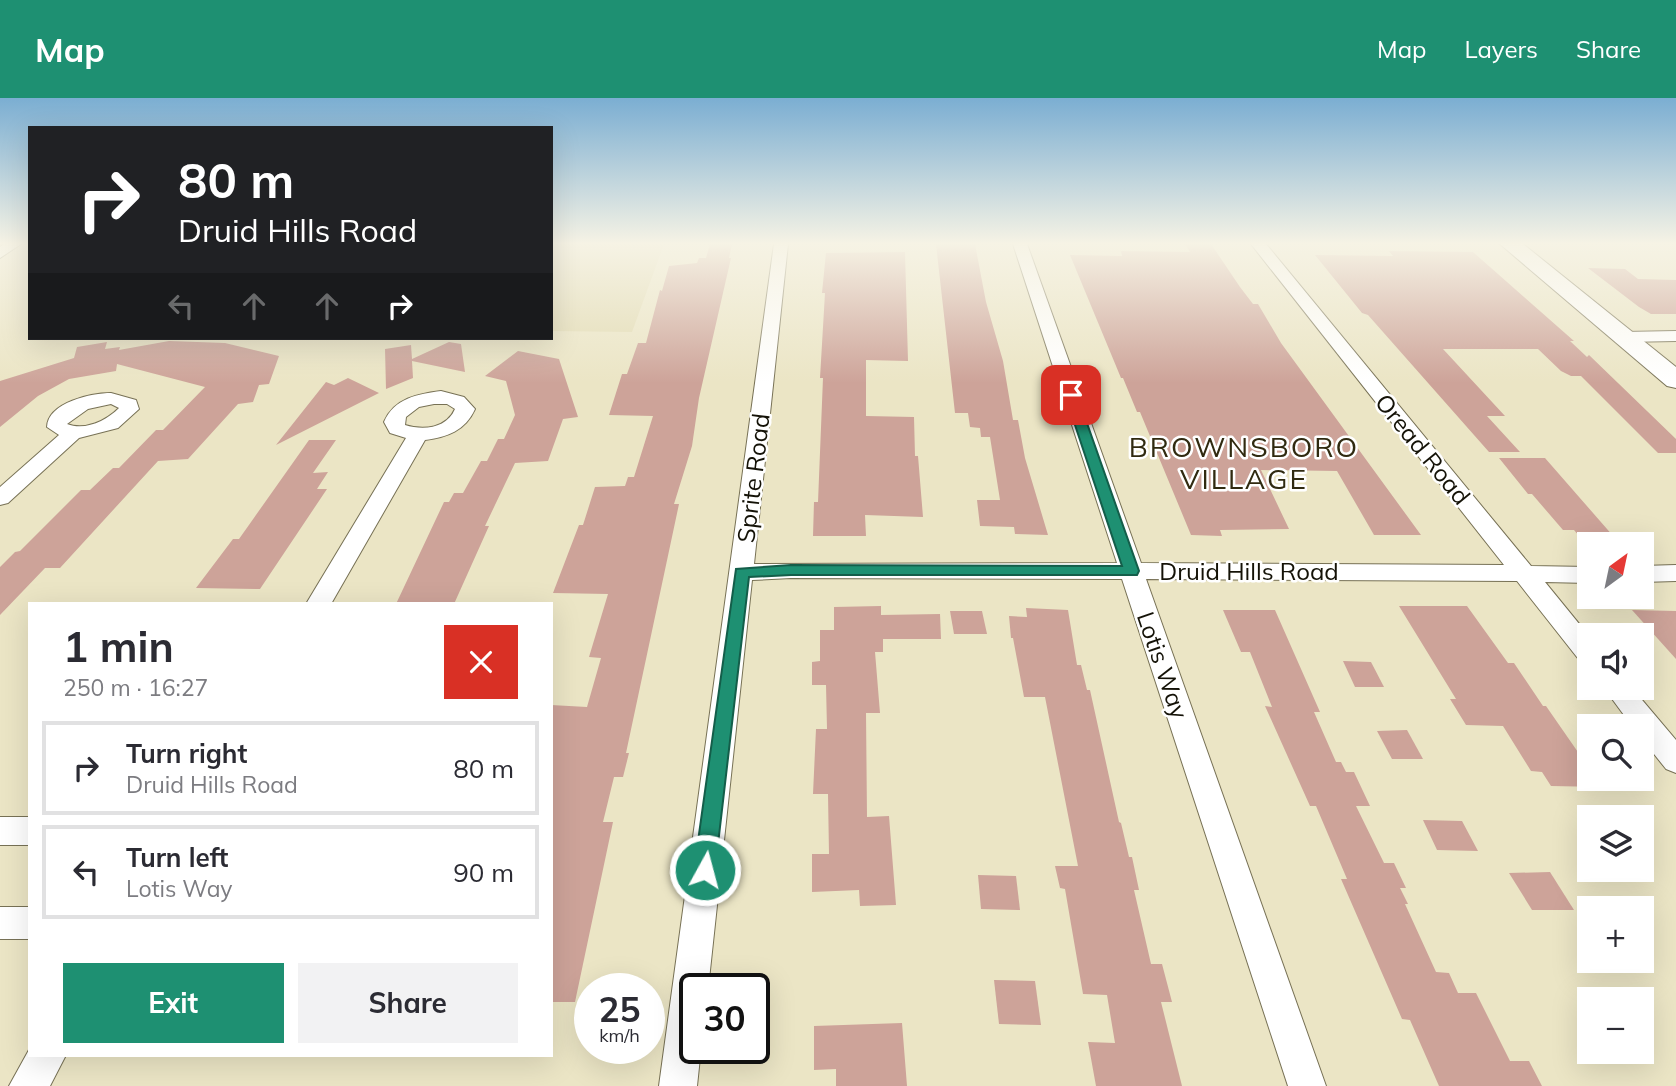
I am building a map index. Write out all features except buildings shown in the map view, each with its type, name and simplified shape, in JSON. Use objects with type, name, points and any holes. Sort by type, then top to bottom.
[{"type":"main road","points":[[1567,290],[1676,380]]},
{"type":"street","name":"Sprite Road","points":[[678,1086],[775,290]]},
{"type":"street","name":"Lotis Way","points":[[1036,290],[1307,1086]]},
{"type":"street","name":"Oread Road","points":[[1295,290],[1577,639]]},
{"type":"street","points":[[1624,337],[1676,336]]},
{"type":"street","points":[[0,498],[73,433]]},
{"type":"street","points":[[319,602],[418,435]]},
{"type":"street","name":"Druid Hills Road","points":[[741,573],[791,570],[1577,575]]},
{"type":"street","points":[[1654,574],[1676,573]]},
{"type":"street","points":[[1626,700],[1676,761]]},
{"type":"street","points":[[0,831],[28,831]]},
{"type":"street","points":[[0,923],[28,923]]},
{"type":"street","points":[[29,1086],[46,1057]]},
{"type":"shaded area","points":[[553,290],[647,290],[632,332],[553,331]]},
{"type":"district","name":"BROWNSBORO VILLAGE","points":[[1244,462]]},
{"type":"route","points":[[705,870],[741,573],[791,570],[1131,571],[1071,395]]}]
